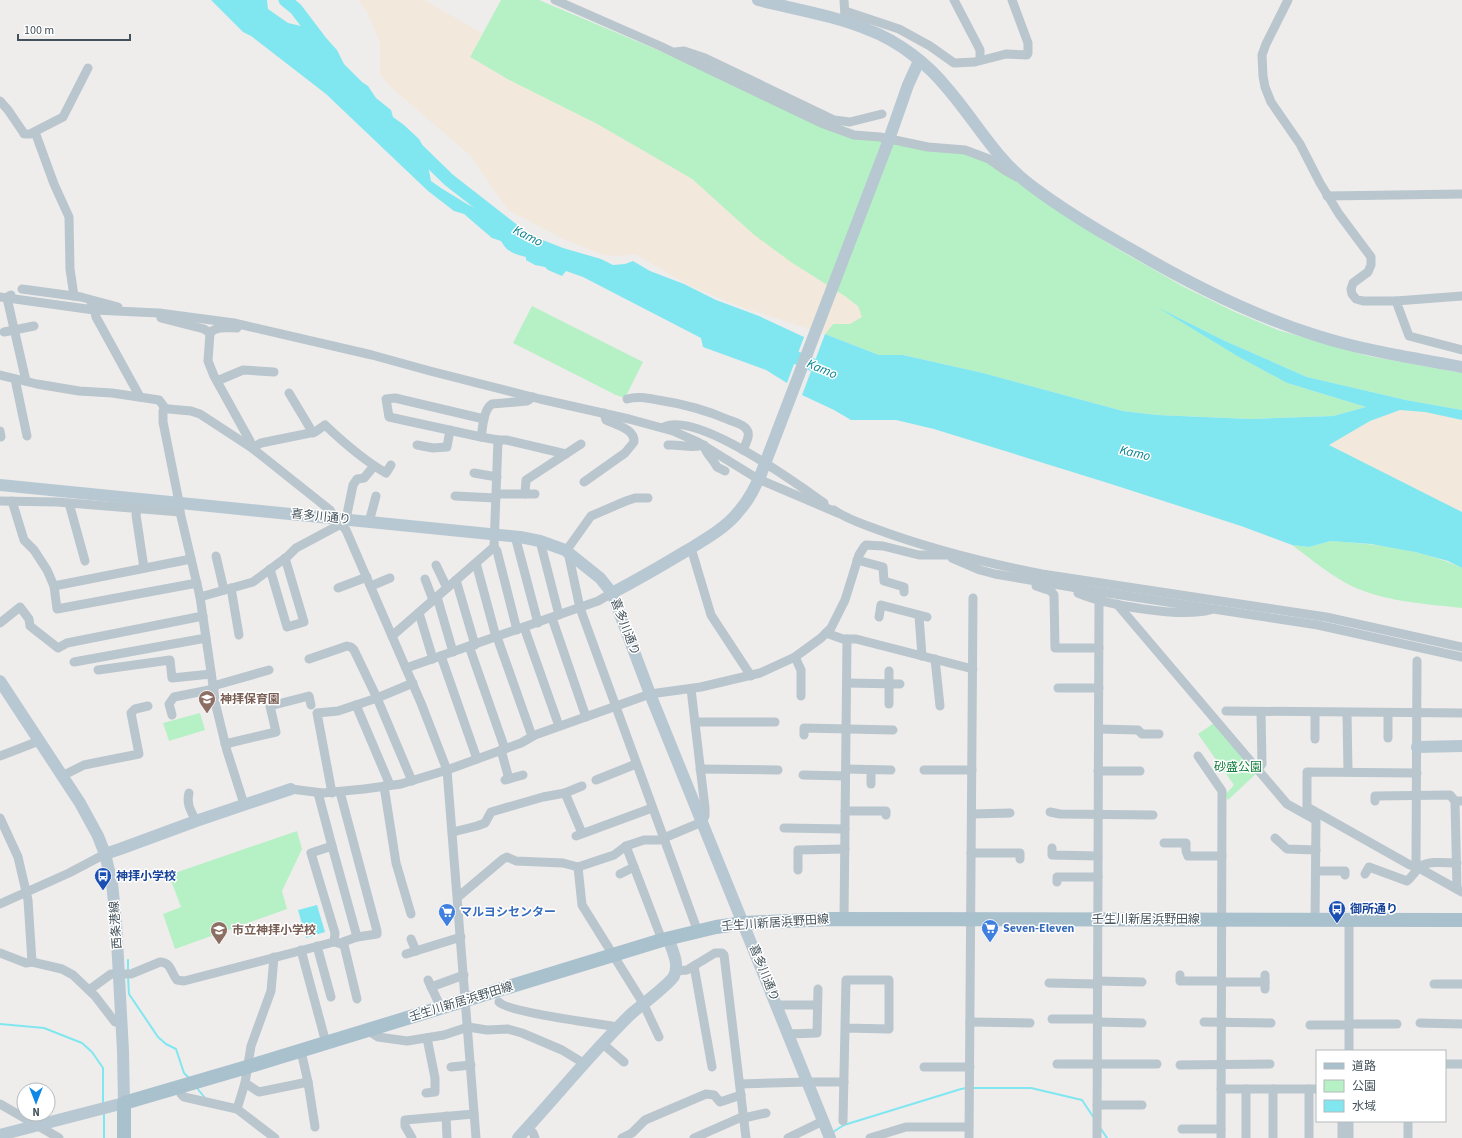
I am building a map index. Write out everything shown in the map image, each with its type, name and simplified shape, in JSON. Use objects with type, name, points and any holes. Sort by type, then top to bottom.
[{"type":"main road","name":"壬生川新居浜野田線","points":[[124,1103],[301,1051],[665,939],[744,923],[844,919],[1462,920]]},
{"type":"main road","points":[[124,1103],[124,1138]]},
{"type":"street","points":[[554,0],[673,53],[821,123],[854,135],[889,139],[928,147],[964,150],[989,159],[1006,172],[1027,182],[1105,235],[1239,307],[1318,336],[1358,347],[1462,367]]},
{"type":"street","points":[[758,0],[845,16],[900,29],[930,46],[954,64],[1006,54],[1027,55],[1028,43],[1012,0]]},
{"type":"street","points":[[844,0],[845,16]]},
{"type":"street","points":[[954,0],[980,50],[980,60]]},
{"type":"street","points":[[1288,0],[1262,55],[1263,76],[1271,102],[1300,144],[1327,196],[1371,257],[1371,265],[1368,272],[1353,283],[1351,289],[1352,294],[1356,299],[1363,301],[1462,296]]},
{"type":"street","points":[[845,16],[900,46],[919,60],[940,79],[997,154],[1027,182]]},
{"type":"street","points":[[673,53],[684,51],[705,58],[834,120],[850,122],[882,114]]},
{"type":"street","points":[[406,668],[598,602],[691,548],[722,527],[739,511],[754,489],[759,477],[889,139],[908,85],[919,60]]},
{"type":"street","points":[[0,101],[8,110],[22,132],[24,134],[30,134],[63,117],[88,68]]},
{"type":"street","points":[[35,132],[54,184],[69,217],[70,269],[74,296]]},
{"type":"street","points":[[1327,196],[1462,194]]},
{"type":"street","points":[[22,289],[74,296],[204,329],[210,334]]},
{"type":"street","points":[[4,298],[14,295],[54,297],[74,296],[92,306],[96,317],[140,397]]},
{"type":"street","points":[[4,298],[94,310],[140,312],[200,318],[248,326],[372,355],[430,371],[673,431],[704,445],[759,477],[838,513],[896,537],[947,554],[1042,574],[1326,617],[1462,647]]},
{"type":"street","points":[[4,298],[14,330],[26,381]]},
{"type":"street","points":[[1396,300],[1409,336],[1462,350]]},
{"type":"street","points":[[4,332],[34,326]]},
{"type":"street","points":[[248,326],[217,328],[213,330],[210,334],[208,361],[217,381],[250,441],[252,448]]},
{"type":"street","points":[[217,381],[243,370],[274,372]]},
{"type":"street","points":[[0,374],[15,379],[79,391],[112,393],[159,400],[165,408],[191,411],[200,414],[252,448],[341,520],[406,668],[447,770],[476,1138]]},
{"type":"street","points":[[15,379],[27,436]]},
{"type":"street","points":[[289,393],[313,433]]},
{"type":"street","points":[[481,437],[488,407],[492,404],[526,401],[533,397]]},
{"type":"street","points":[[627,400],[634,397],[643,398],[681,403],[705,410],[748,430],[749,434],[743,450]]},
{"type":"street","points":[[484,419],[395,398],[386,399],[389,417],[481,437],[506,440],[566,454]]},
{"type":"street","points":[[165,408],[163,411],[163,422],[200,597],[214,688],[225,744],[244,804]]},
{"type":"street","points":[[584,482],[625,453],[634,442],[632,434],[606,420],[604,413]]},
{"type":"street","points":[[663,428],[668,425],[688,426],[717,437],[770,466],[838,513]]},
{"type":"street","points":[[252,448],[261,443],[313,433],[325,426],[374,466],[386,473],[391,465]]},
{"type":"street","points":[[417,445],[433,448],[447,447],[450,430]]},
{"type":"street","points":[[498,440],[494,548],[497,551],[520,629],[559,726]]},
{"type":"street","points":[[525,494],[526,480],[581,444]]},
{"type":"street","points":[[668,445],[675,444],[687,447],[698,447],[704,445]]},
{"type":"street","points":[[704,445],[705,451],[714,460],[716,467],[725,471]]},
{"type":"street","points":[[200,597],[253,582],[296,548],[341,520],[353,485],[357,479],[364,478],[374,466]]},
{"type":"street","points":[[474,473],[497,477]]},
{"type":"street","name":"喜多川通り","points":[[0,485],[138,503],[369,522],[515,536],[540,541],[567,551],[600,578],[612,593],[650,694],[830,1138]]},
{"type":"street","points":[[455,496],[535,494]]},
{"type":"street","points":[[369,522],[376,496]]},
{"type":"street","points":[[648,498],[635,498],[591,516],[567,551],[580,608],[698,932]]},
{"type":"street","points":[[0,501],[138,503],[136,515],[144,568]]},
{"type":"street","points":[[12,501],[24,540],[34,550],[44,565],[54,586],[57,609],[197,583]]},
{"type":"street","points":[[69,503],[85,562]]},
{"type":"street","points":[[515,536],[538,622]]},
{"type":"street","points":[[540,541],[555,616],[586,716]]},
{"type":"street","points":[[0,904],[69,873],[105,854],[244,804],[291,790],[336,793],[412,781],[503,750],[521,743],[532,736],[650,694],[691,689],[751,676],[770,670],[795,657],[831,628],[845,600],[858,560],[864,547],[872,544],[919,555],[947,554],[980,570],[1031,581],[1318,625],[1462,657]]},
{"type":"street","points":[[392,636],[494,548]]},
{"type":"street","points":[[691,548],[711,615],[751,676]]},
{"type":"street","points":[[216,556],[227,589],[239,635]]},
{"type":"street","points":[[270,569],[287,628],[304,622],[285,558]]},
{"type":"street","points":[[54,586],[191,560]]},
{"type":"street","points":[[858,560],[883,567],[884,581],[904,587],[904,592]]},
{"type":"street","points":[[476,563],[497,637],[532,736]]},
{"type":"street","points":[[436,565],[447,588]]},
{"type":"street","points":[[338,588],[367,577]]},
{"type":"street","points":[[371,586],[390,578]]},
{"type":"street","points":[[425,579],[435,599],[453,652]]},
{"type":"street","points":[[456,580],[472,646],[503,750],[506,779],[523,775]]},
{"type":"street","points":[[1031,581],[1036,585],[1051,591],[1054,595],[1055,648],[1099,648]]},
{"type":"street","points":[[1067,587],[1099,600],[1165,612],[1188,614],[1201,613],[1215,609]]},
{"type":"street","points":[[969,1138],[973,598]]},
{"type":"street","points":[[1096,1138],[1099,600]]},
{"type":"street","points":[[1117,604],[1260,767],[1287,804],[1315,816],[1460,890]]},
{"type":"street","points":[[879,618],[881,605],[923,617],[922,656]]},
{"type":"street","points":[[0,623],[20,607],[29,619],[30,626],[58,648],[67,643],[203,616]]},
{"type":"street","points":[[418,613],[477,759]]},
{"type":"street","points":[[826,633],[847,639],[856,639],[973,669]]},
{"type":"street","points":[[74,662],[206,638]]},
{"type":"street","points":[[844,919],[847,639]]},
{"type":"street","points":[[310,659],[343,647],[351,647],[354,650],[377,698],[412,781]]},
{"type":"street","points":[[795,657],[801,670],[801,696]]},
{"type":"street","points":[[935,659],[940,706]]},
{"type":"street","points":[[98,670],[170,660],[172,678],[212,674]]},
{"type":"street","points":[[1417,661],[1416,861],[1419,868]]},
{"type":"street","points":[[172,715],[169,704],[174,698],[214,688],[269,670]]},
{"type":"street","points":[[889,672],[889,704]]},
{"type":"street","name":"西条港線","points":[[0,682],[90,821],[105,854],[114,898],[119,974],[124,1103]]},
{"type":"street","points":[[89,990],[111,974],[130,974],[165,962],[170,966],[177,980],[184,981],[317,946],[377,934],[336,793],[317,713],[338,711],[377,698],[412,683]]},
{"type":"street","points":[[846,683],[900,684]]},
{"type":"street","points":[[1058,688],[1099,688]]},
{"type":"street","points":[[458,897],[507,857],[516,861],[563,863],[578,867],[614,854],[626,846],[644,840],[659,840],[702,822],[705,816],[705,808],[691,689]]},
{"type":"street","points":[[225,744],[276,732],[267,707],[309,696],[311,705]]},
{"type":"street","points":[[356,705],[387,786],[396,863],[412,914]]},
{"type":"street","points":[[62,776],[84,765],[139,754],[131,713],[135,709],[148,706]]},
{"type":"street","points":[[1226,711],[1315,713],[1462,713]]},
{"type":"street","points":[[1260,767],[1261,712]]},
{"type":"street","points":[[1315,713],[1315,739]]},
{"type":"street","points":[[1347,713],[1348,772]]},
{"type":"street","points":[[1388,713],[1388,738]]},
{"type":"street","points":[[695,722],[776,722]]},
{"type":"street","points":[[804,735],[804,728],[893,730]]},
{"type":"street","points":[[1099,729],[1138,730],[1142,734],[1159,734]]},
{"type":"street","points":[[0,756],[39,741]]},
{"type":"street","points":[[1417,746],[1462,746]]},
{"type":"street","points":[[1182,1129],[1221,1134],[1222,792],[1198,756]]},
{"type":"street","points":[[596,780],[636,764]]},
{"type":"street","points":[[700,769],[778,769]]},
{"type":"street","points":[[871,770],[871,784]]},
{"type":"street","points":[[803,775],[891,770]]},
{"type":"street","points":[[924,770],[972,770]]},
{"type":"street","points":[[1098,771],[1140,771]]},
{"type":"street","points":[[1315,920],[1316,821],[1315,816],[1307,807],[1306,772],[1417,772]]},
{"type":"street","points":[[453,832],[485,823],[491,812],[543,797],[565,793],[582,786]]},
{"type":"street","points":[[189,793],[188,806],[196,821]]},
{"type":"street","points":[[318,793],[357,937]]},
{"type":"street","points":[[565,793],[579,834],[652,808]]},
{"type":"street","points":[[1375,801],[1375,796],[1450,795],[1459,801],[1457,863],[1460,890]]},
{"type":"street","points":[[845,811],[886,811],[886,815]]},
{"type":"street","points":[[1050,812],[1060,814],[1153,815]]},
{"type":"street","points":[[972,814],[1010,813]]},
{"type":"street","points":[[0,818],[18,857],[30,909],[32,962]]},
{"type":"street","points":[[784,828],[845,829]]},
{"type":"street","points":[[1275,838],[1287,849],[1316,850]]},
{"type":"street","points":[[1164,843],[1186,843],[1186,851],[1188,856],[1222,856]]},
{"type":"street","points":[[332,846],[311,853],[337,942]]},
{"type":"street","points":[[518,1138],[619,1027],[643,1003],[674,978],[676,970],[674,954],[665,939],[626,846]]},
{"type":"street","points":[[1052,848],[1052,855],[1098,856]]},
{"type":"street","points":[[798,870],[798,850],[845,849]]},
{"type":"street","points":[[971,853],[1020,853],[1020,859]]},
{"type":"street","points":[[1365,874],[1369,867],[1407,880],[1414,876],[1419,868],[1427,863],[1457,863]]},
{"type":"street","points":[[578,867],[582,905],[643,1003],[659,1037]]},
{"type":"street","points":[[620,874],[634,867]]},
{"type":"street","points":[[1316,871],[1344,871],[1345,875]]},
{"type":"street","points":[[1056,882],[1056,877],[1098,877]]},
{"type":"street","points":[[1349,920],[1349,1050]]},
{"type":"street","points":[[406,954],[461,937]]},
{"type":"street","points":[[411,939],[416,951]]},
{"type":"street","points":[[337,942],[344,945],[357,999]]},
{"type":"street","points":[[317,946],[331,997]]},
{"type":"street","points":[[301,950],[326,1043]]},
{"type":"street","points":[[0,953],[26,963],[32,962],[62,969],[73,975],[89,990],[115,1022],[121,1022]]},
{"type":"street","points":[[676,970],[687,970],[715,953],[722,953],[724,955],[746,1138]]},
{"type":"street","points":[[237,1109],[245,1083],[251,1046],[271,991],[274,957]]},
{"type":"street","points":[[694,966],[712,1066]]},
{"type":"street","points":[[441,1008],[429,983],[464,975]]},
{"type":"street","points":[[1180,975],[1180,981],[1265,982]]},
{"type":"street","points":[[843,1121],[846,980],[889,980],[889,1028],[845,1028]]},
{"type":"street","points":[[1049,983],[1142,982]]},
{"type":"street","points":[[1434,984],[1462,984]]},
{"type":"street","points":[[788,1034],[817,1033],[818,989]]},
{"type":"street","points":[[499,1002],[502,1006],[528,1012],[619,1027]]},
{"type":"street","points":[[777,1005],[817,1005]]},
{"type":"street","points":[[1052,1019],[1142,1023]]},
{"type":"street","points":[[970,1022],[1030,1023]]},
{"type":"street","points":[[1204,1022],[1271,1023]]},
{"type":"street","points":[[1420,1023],[1462,1024]]},
{"type":"street","points":[[1310,1025],[1398,1024]]},
{"type":"street","points":[[367,1030],[378,1037],[407,1041],[444,1035],[468,1027],[487,1030],[508,1029],[562,1050],[585,1064]]},
{"type":"street","points":[[426,1092],[435,1092],[435,1078],[427,1038]]},
{"type":"street","points":[[603,1044],[624,1062]]},
{"type":"street","points":[[301,1051],[308,1082],[315,1128]]},
{"type":"street","points":[[1057,1064],[1157,1064]]},
{"type":"street","points":[[1180,1065],[1270,1064]]},
{"type":"street","points":[[1446,1064],[1462,1064]]},
{"type":"street","points":[[451,1067],[471,1065]]},
{"type":"street","points":[[924,1067],[970,1067]]},
{"type":"street","points":[[245,1083],[260,1092],[308,1082]]},
{"type":"street","points":[[740,1084],[844,1082]]},
{"type":"street","points":[[179,1087],[181,1094],[184,1097],[237,1109],[275,1138]]},
{"type":"street","points":[[1221,1089],[1313,1089],[1309,1138]]},
{"type":"street","points":[[1246,1089],[1246,1138]]},
{"type":"street","points":[[1273,1089],[1273,1138]]},
{"type":"street","points":[[622,1138],[632,1133],[645,1120],[706,1094],[714,1095],[720,1102],[741,1095]]},
{"type":"street","points":[[0,1135],[124,1103]]},
{"type":"street","points":[[0,1104],[58,1138]]},
{"type":"street","points":[[1097,1105],[1142,1105]]},
{"type":"street","points":[[694,1138],[744,1117],[766,1113]]},
{"type":"street","points":[[412,1138],[406,1126],[405,1120],[474,1114]]},
{"type":"street","points":[[446,1116],[447,1138]]},
{"type":"street","points":[[788,1138],[824,1121]]},
{"type":"street","points":[[1408,1122],[1408,1138]]},
{"type":"street","points":[[870,1138],[906,1128],[969,1127]]},
{"type":"street","points":[[528,1128],[535,1138]]},
{"type":"green space","points":[[501,0],[539,0],[684,62],[879,141],[965,154],[989,162],[1109,244],[1184,287],[1235,312],[1278,330],[1368,356],[1462,373],[1462,410],[1406,400],[1307,377],[1223,340],[1163,310],[1237,356],[1287,383],[1366,407],[1333,416],[1251,419],[1157,415],[1123,411],[983,373],[903,355],[879,355],[825,334],[833,324],[850,324],[846,297],[791,263],[754,235],[692,179],[597,124],[509,80],[470,57]]},
{"type":"green space","points":[[532,306],[643,362],[625,398],[616,395],[513,343]]},
{"type":"green space","points":[[1331,541],[1398,548],[1431,556],[1462,568],[1462,608],[1408,602],[1369,593],[1348,584],[1292,545],[1309,547]]},
{"type":"green space","points":[[200,713],[205,730],[169,741],[163,723]]},
{"type":"green space","name":"砂盛公園","points":[[1217,721],[1259,771],[1228,800],[1225,795],[1234,785],[1198,734]]},
{"type":"green space","points":[[297,831],[302,849],[282,891],[287,909],[175,949],[163,914],[181,907],[169,875]]},
{"type":"sand","points":[[358,0],[424,0],[482,33],[470,57],[509,80],[597,124],[692,179],[754,235],[791,262],[858,306],[862,317],[850,324],[833,324],[825,334],[742,307],[690,286],[635,254],[622,256],[604,255],[563,239],[508,210],[472,157],[392,88],[380,75],[380,43],[368,13]]},
{"type":"sand","points":[[1400,410],[1425,412],[1462,420],[1462,512],[1328,445],[1370,421]]},
{"type":"water","points":[[211,0],[267,0],[268,9],[288,23],[301,26],[327,39],[337,50],[344,64],[368,86],[376,98],[391,110],[393,117],[419,139],[425,150],[431,181],[467,204],[520,231],[563,248],[601,259],[613,265],[625,264],[633,261],[650,271],[684,284],[716,300],[759,316],[804,337],[787,383],[766,370],[703,347],[701,338],[583,277],[566,271],[562,276],[548,270],[545,267],[535,265],[526,260],[526,257],[514,254],[503,245],[501,241],[492,238],[464,214],[454,211],[428,191],[326,94],[251,36],[243,32]]},
{"type":"water","points":[[1157,307],[1223,340],[1307,377],[1406,400],[1462,410],[1462,420],[1425,412],[1400,410],[1370,421],[1329,445],[1462,512],[1462,568],[1448,561],[1415,552],[1371,544],[1331,541],[1309,547],[1292,545],[1241,526],[934,429],[896,420],[851,420],[802,395],[825,334],[879,355],[903,355],[983,373],[1123,411],[1157,415],[1251,419],[1333,416],[1366,407],[1287,383],[1237,356]]},
{"type":"water","points":[[317,905],[325,932],[306,938],[298,910]]},
{"type":"waterway","name":"Kamo","points":[[285,0],[296,9],[324,46]]},
{"type":"waterway","name":"Kamo","points":[[414,146],[449,180],[517,233]]},
{"type":"waterway","name":"Kamo","points":[[781,351],[829,372]]},
{"type":"waterway","points":[[128,960],[128,970]]},
{"type":"waterway","points":[[128,977],[129,994],[158,1037],[166,1044],[176,1049],[184,1073],[189,1078]]},
{"type":"waterway","points":[[0,1024],[44,1028],[82,1043],[92,1052],[103,1068],[103,1103]]},
{"type":"waterway","points":[[197,1088],[205,1098]]},
{"type":"waterway","points":[[833,1132],[844,1125],[967,1088]]},
{"type":"waterway","points":[[971,1088],[1031,1088],[1082,1100],[1094,1118]]},
{"type":"waterway","points":[[104,1112],[104,1138]]},
{"type":"waterway","points":[[1101,1129],[1107,1138]]},
{"type":"place","name":"神拝保育園","points":[[207,714]]},
{"type":"place","name":"神拝小学校","points":[[103,891]]},
{"type":"place","name":"御所通り","points":[[1337,924]]},
{"type":"place","name":"マルヨシセンター","points":[[447,927]]},
{"type":"place","name":"Seven-Eleven","points":[[990,943]]},
{"type":"place","name":"市立神拝小学校","points":[[219,945]]}]
